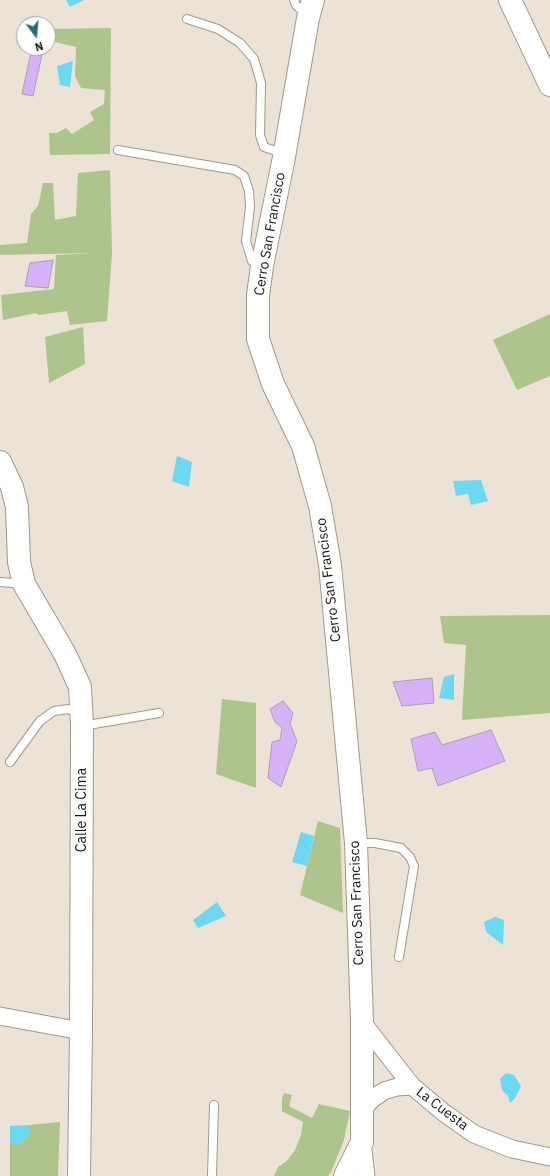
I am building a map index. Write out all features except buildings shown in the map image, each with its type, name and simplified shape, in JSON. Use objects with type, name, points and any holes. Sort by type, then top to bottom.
[{"type":"street","points":[[510,0],[550,85]]},
{"type":"street","name":"Cerro San Francisco","points":[[310,9],[284,157],[262,266],[258,295],[258,339],[272,384],[303,446],[320,506],[327,550],[356,843],[362,1022],[362,1142],[366,1176]]},
{"type":"street","name":"Calle La Cima","points":[[0,462],[12,487],[17,507],[19,562],[24,584],[65,654],[80,687],[82,720],[82,1031],[79,1176]]},
{"type":"street","points":[[0,1016],[82,1031]]},
{"type":"street","name":"La Cuesta","points":[[362,1022],[412,1086],[443,1112],[474,1134],[512,1149],[550,1157]]},
{"type":"street","points":[[362,1110],[372,1099],[384,1091],[397,1087],[412,1086]]},
{"type":"street","points":[[345,1176],[362,1142]]},
{"type":"lane","points":[[294,0],[296,5],[310,9]]},
{"type":"lane","points":[[187,19],[218,29],[240,43],[254,59],[261,83],[260,134],[264,147],[276,151],[284,157]]},
{"type":"lane","points":[[118,150],[235,170],[244,176],[249,191],[250,207],[246,241],[252,260],[262,266]]},
{"type":"lane","points":[[0,582],[24,584]]},
{"type":"lane","points":[[10,762],[40,721],[54,711],[68,709],[82,720],[159,713]]},
{"type":"lane","points":[[356,843],[375,843],[401,848],[410,857],[414,866],[399,957]]},
{"type":"lane","points":[[212,1176],[214,1105]]},
{"type":"green space","points":[[111,28],[110,154],[50,155],[49,133],[57,133],[66,128],[72,134],[94,120],[90,112],[104,104],[105,90],[81,88],[75,76],[76,47],[56,42],[56,29]]},
{"type":"green space","points":[[110,170],[112,253],[107,321],[70,325],[67,311],[39,315],[36,313],[3,320],[1,295],[54,289],[56,255],[93,253],[0,255],[0,245],[27,243],[31,214],[38,206],[43,183],[53,183],[55,220],[76,216],[78,173]]},
{"type":"green space","points":[[550,314],[550,376],[517,390],[493,340]]},
{"type":"green space","points":[[83,327],[85,364],[49,383],[45,337]]},
{"type":"green space","points":[[550,615],[550,713],[462,720],[466,645],[444,643],[440,616]]},
{"type":"green space","points":[[222,699],[256,703],[256,788],[216,774]]},
{"type":"green space","points":[[318,821],[340,828],[343,913],[300,895]]},
{"type":"green space","points":[[284,1093],[292,1095],[289,1106],[312,1118],[319,1104],[350,1111],[344,1140],[328,1176],[274,1176],[278,1167],[287,1161],[295,1150],[301,1135],[303,1122],[282,1111],[282,1099]]},
{"type":"green space","points":[[60,1122],[58,1176],[10,1176],[10,1143],[21,1143],[29,1135],[29,1125]]},
{"type":"water","points":[[66,0],[84,0],[70,7]]},
{"type":"water","points":[[73,61],[70,87],[60,85],[57,66]]},
{"type":"water","points":[[177,456],[192,462],[189,487],[172,481]]},
{"type":"water","points":[[481,480],[488,501],[471,505],[468,494],[456,496],[453,481]]},
{"type":"water","points":[[454,674],[454,700],[439,698],[444,677]]},
{"type":"water","points":[[301,832],[314,836],[307,866],[292,862]]},
{"type":"water","points":[[217,902],[226,916],[198,928],[193,920]]},
{"type":"water","points":[[495,917],[504,920],[503,945],[486,932],[484,922]]},
{"type":"water","points":[[506,1073],[514,1075],[521,1086],[515,1098],[510,1103],[508,1096],[502,1090],[500,1079]]},
{"type":"water","points":[[29,1125],[29,1135],[21,1143],[10,1143],[10,1126]]}]
